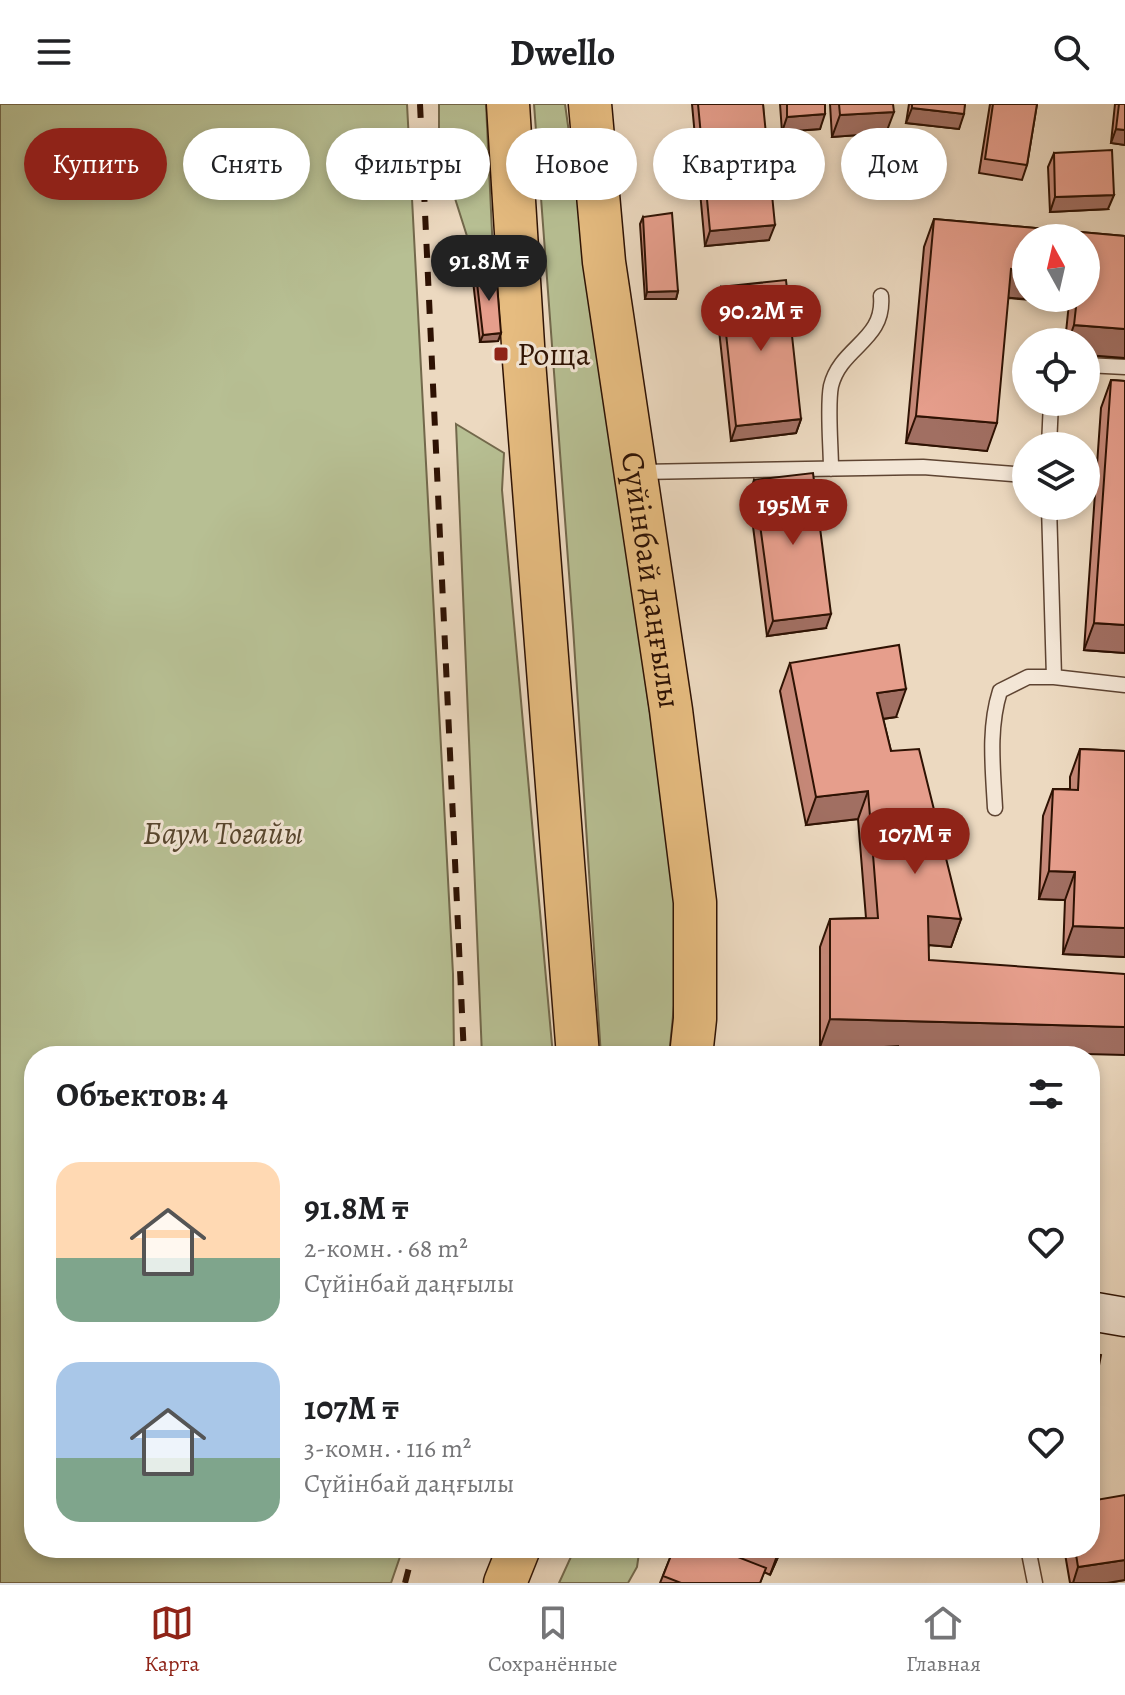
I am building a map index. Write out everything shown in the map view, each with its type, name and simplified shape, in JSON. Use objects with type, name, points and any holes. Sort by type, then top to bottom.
[{"type":"main road","points":[[508,104],[524,361],[577,1046]]},
{"type":"main road","name":"Сүйінбай даңғылы","points":[[590,104],[604,262],[671,710],[695,902],[692,1046]]},
{"type":"main road","points":[[505,1583],[515,1558]]},
{"type":"street","points":[[1100,1313],[1125,1317]]},
{"type":"lane","points":[[831,469],[831,388],[841,363],[876,329],[882,308],[881,296]]},
{"type":"lane","points":[[1100,366],[1125,367]]},
{"type":"lane","points":[[635,472],[923,467],[1012,474]]},
{"type":"lane","points":[[1049,520],[1054,677]]},
{"type":"lane","points":[[995,808],[992,749],[994,710],[1000,691],[1028,677],[1125,685]]},
{"type":"lane","points":[[1030,1558],[1035,1583]]},
{"type":"green space","name":"Баум Тоғайы","points":[[0,104],[407,104],[408,128],[326,128],[326,200],[412,200],[453,974],[454,1046],[24,1046],[24,1558],[400,1558],[391,1583],[0,1583]]},
{"type":"green space","points":[[439,104],[486,104],[487,128],[439,128]]},
{"type":"green space","points":[[534,104],[565,104],[568,128],[536,128]]},
{"type":"green space","points":[[490,189],[493,253],[473,255],[456,200],[490,200]]},
{"type":"green space","points":[[541,200],[578,200],[681,935],[670,1046],[600,1046]]},
{"type":"green space","points":[[456,424],[504,453],[502,490],[552,1046],[482,1046]]},
{"type":"green space","points":[[570,1558],[638,1558],[628,1583],[559,1583]]},
{"type":"building","points":[[698,104],[763,104],[765,128],[700,128]]},
{"type":"building","points":[[787,104],[825,104],[825,114],[787,117]]},
{"type":"building","points":[[839,104],[893,104],[894,112],[840,115]]},
{"type":"building","points":[[912,104],[965,104],[964,114],[912,108]]},
{"type":"building","points":[[993,104],[1037,104],[1027,165],[985,159]]},
{"type":"building","points":[[1119,104],[1125,104],[1125,130],[1116,129]]},
{"type":"building","points":[[1112,150],[1114,195],[1055,197],[1054,153]]},
{"type":"building","points":[[707,200],[773,200],[775,225],[710,231]]},
{"type":"building","points":[[672,213],[678,291],[647,292],[643,217]]},
{"type":"building","points":[[934,219],[1012,226],[1012,269],[997,423],[916,416]]},
{"type":"building","points":[[1100,234],[1125,236],[1125,329],[1074,325],[1075,312],[1100,312]]},
{"type":"building","points":[[496,272],[501,333],[483,335],[476,274]]},
{"type":"building","points":[[786,280],[801,419],[736,426],[721,287]]},
{"type":"building","points":[[1111,380],[1125,381],[1125,625],[1094,623]]},
{"type":"building","points":[[813,473],[831,614],[773,621],[754,480]]},
{"type":"building","points":[[899,645],[906,689],[877,693],[891,751],[919,749],[961,919],[928,916],[929,960],[1125,974],[1125,1027],[830,1019],[830,919],[878,918],[868,791],[816,797],[790,663]]},
{"type":"building","points":[[1080,749],[1125,751],[1125,928],[1073,926],[1075,872],[1049,871],[1053,789],[1078,790]]},
{"type":"building","points":[[1125,1495],[1125,1560],[1078,1567],[1077,1558],[1100,1558],[1100,1499]]},
{"type":"building","points":[[670,1558],[740,1558],[766,1568],[760,1583],[681,1583],[663,1576]]},
{"type":"railway","points":[[420,104],[464,1046]]},
{"type":"railway","points":[[405,1583],[411,1558]]},
{"type":"place","name":"Роща","points":[[501,354]]}]
